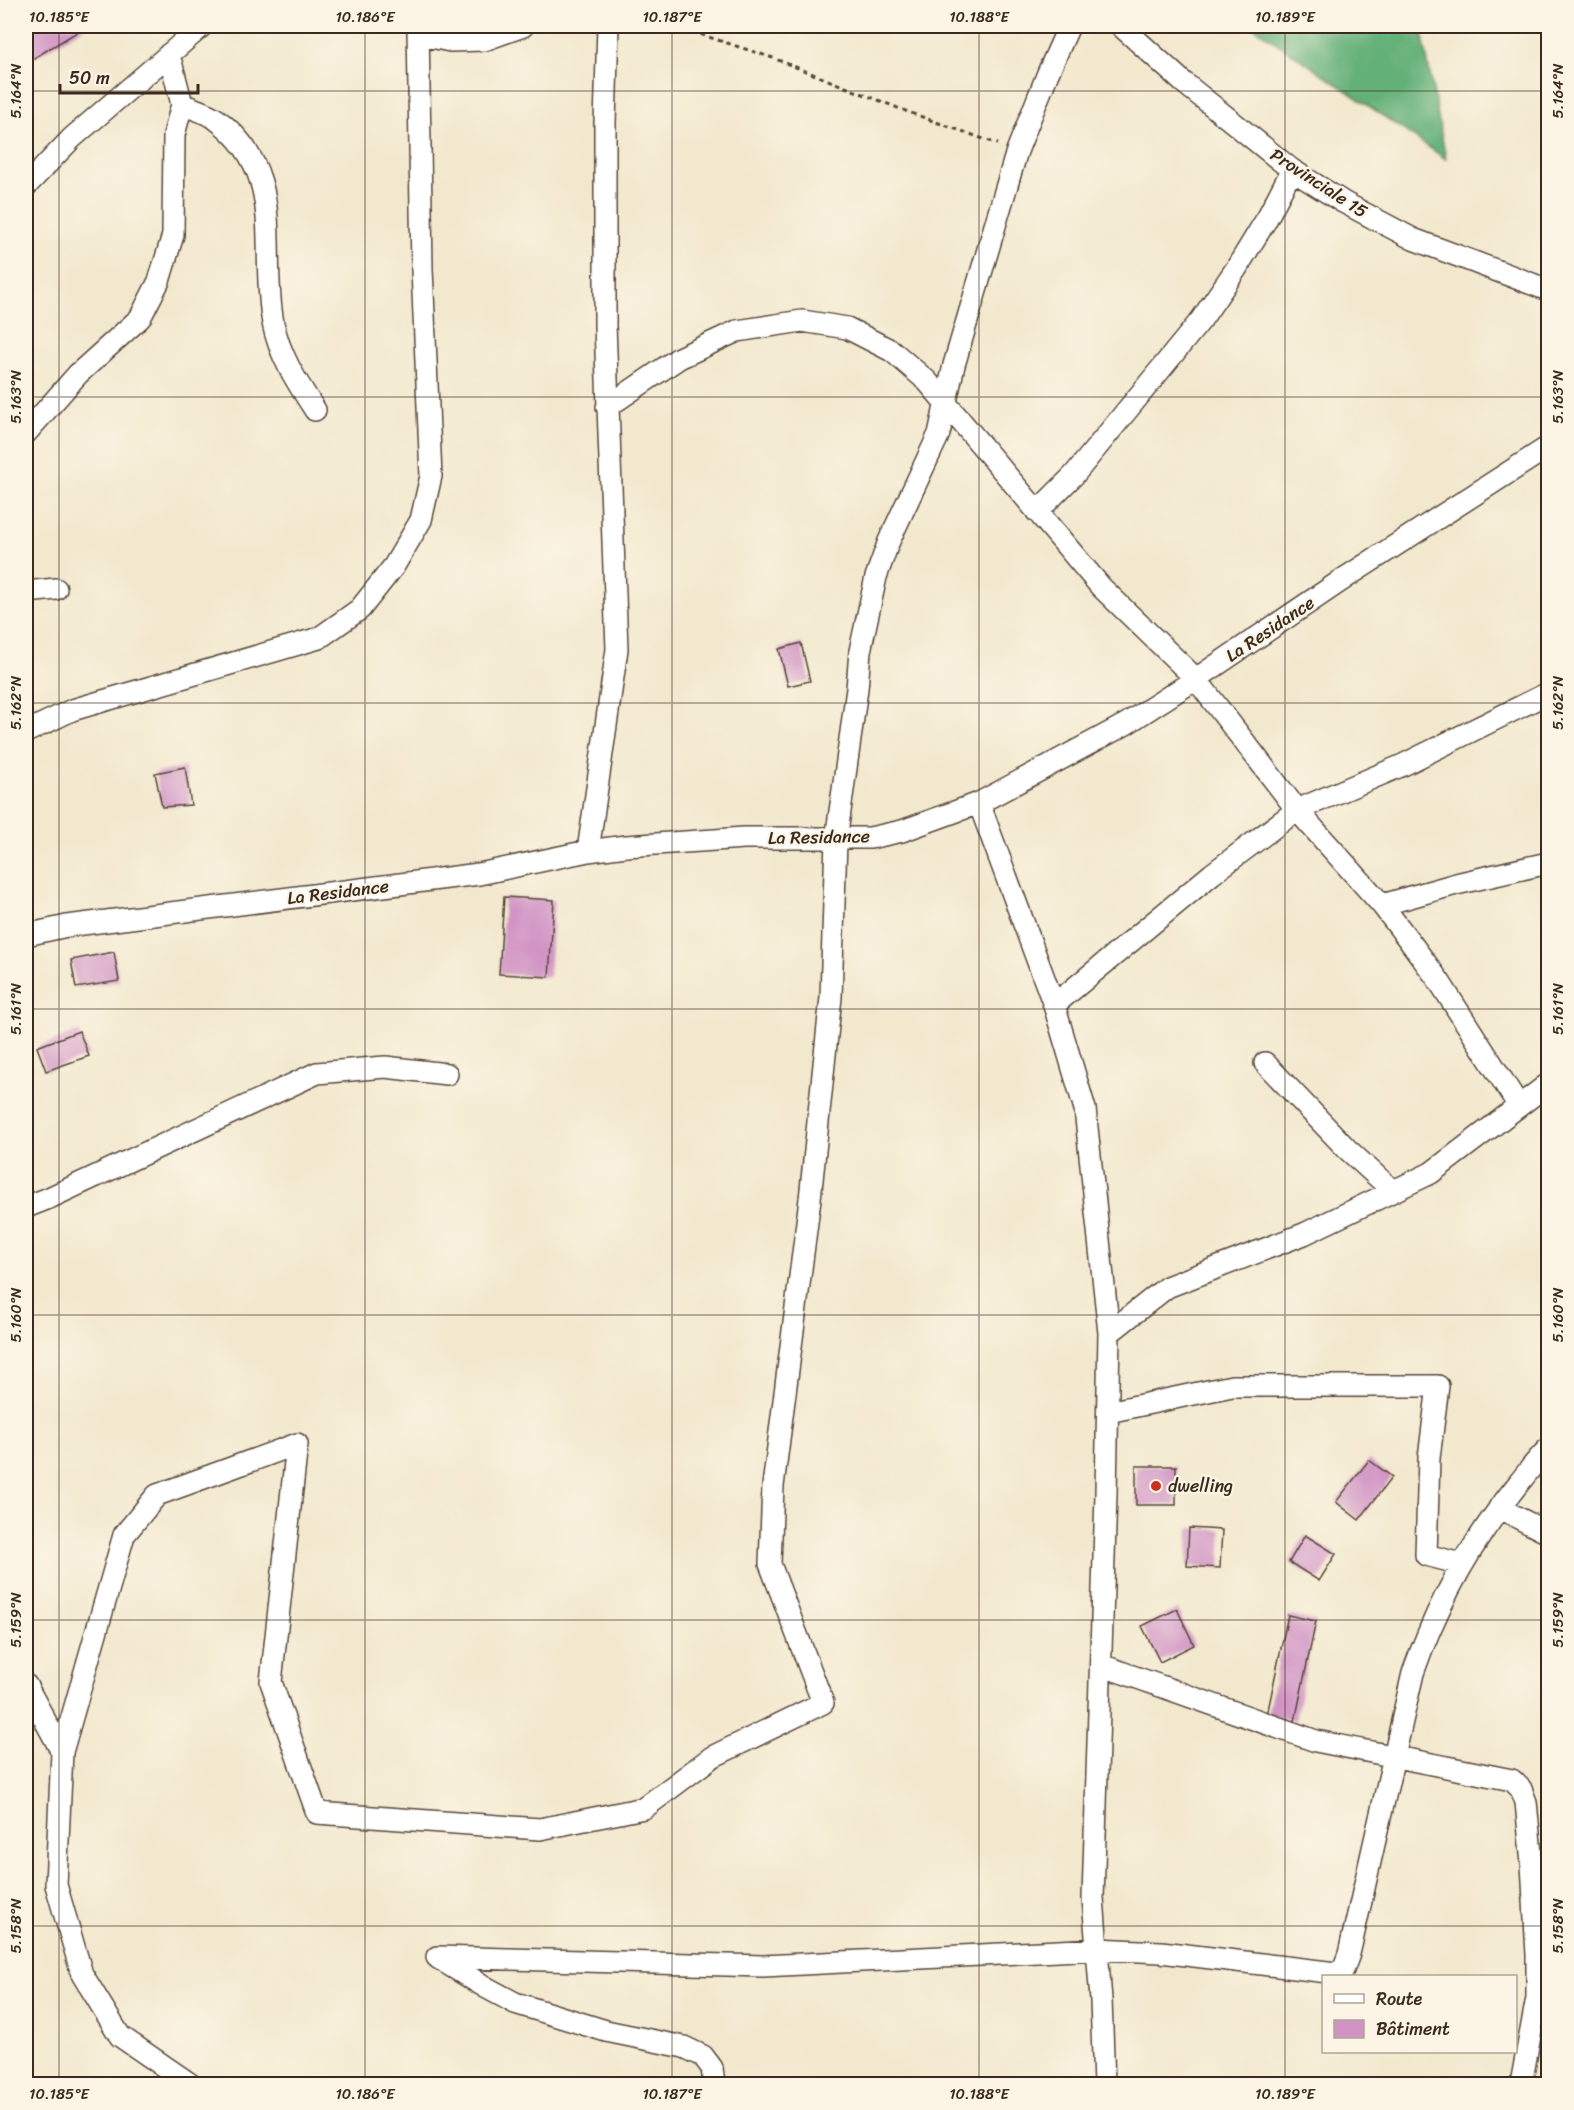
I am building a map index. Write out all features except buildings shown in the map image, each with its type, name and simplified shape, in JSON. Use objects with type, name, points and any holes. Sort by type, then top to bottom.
[{"type":"street","points":[[26,186],[72,138],[202,26]]},
{"type":"street","points":[[26,732],[72,710],[318,638],[360,609],[394,566],[421,520],[431,476],[422,269],[418,30],[450,41],[484,40],[523,26]]},
{"type":"street","points":[[588,851],[617,649],[605,325],[605,123],[608,26]]},
{"type":"street","points":[[190,2085],[120,2036],[82,1974],[56,1885],[62,1752],[124,1535],[157,1495],[297,1444],[271,1682],[317,1813],[540,1830],[644,1808],[712,1757],[822,1703],[770,1564],[773,1485],[810,1199],[831,997],[836,840],[857,689],[860,651],[876,577],[889,541],[939,434],[954,365],[1017,151],[1069,26]]},
{"type":"street","name":"Provinciale 15","points":[[1121,26],[1183,82],[1292,170],[1343,202],[1413,238],[1548,290]]},
{"type":"street","points":[[26,433],[78,374],[140,318],[159,281],[173,235],[174,135],[182,104],[169,54]]},
{"type":"street","points":[[182,104],[215,118],[248,154],[261,178],[268,219],[269,294],[273,324],[287,366],[315,410]]},
{"type":"street","points":[[1037,512],[1074,475],[1201,320],[1266,220],[1292,170]]},
{"type":"street","points":[[607,407],[679,358],[737,331],[802,321],[847,328],[892,351],[927,381],[1101,587],[1196,679],[1297,810],[1382,904],[1439,981],[1519,1106]]},
{"type":"street","name":"La Residance","points":[[26,935],[67,926],[479,874],[588,851],[744,838],[836,840],[870,838],[902,831],[979,803],[1126,724],[1348,576],[1548,447]]},
{"type":"street","points":[[26,592],[56,589]]},
{"type":"street","points":[[1054,1005],[1212,874],[1297,810],[1403,765],[1548,693]]},
{"type":"street","points":[[979,803],[1054,1005],[1085,1109],[1109,1333],[1093,1898],[1104,2085]]},
{"type":"street","points":[[1382,904],[1548,863]]},
{"type":"street","points":[[1265,1063],[1347,1149],[1393,1191]]},
{"type":"street","points":[[26,1207],[317,1073],[385,1067],[447,1074]]},
{"type":"street","points":[[1109,1333],[1167,1287],[1304,1234],[1431,1173],[1548,1084]]},
{"type":"street","points":[[1108,1412],[1232,1386],[1438,1386],[1429,1458],[1426,1555],[1461,1564]]},
{"type":"street","points":[[714,2085],[712,2068],[703,2056],[684,2047],[606,2031],[515,2003],[487,1989],[437,1957],[763,1966],[1097,1949],[1161,1952],[1336,1973],[1343,1970],[1349,1954],[1413,1673],[1421,1648],[1461,1564],[1498,1508],[1548,1449]]},
{"type":"street","points":[[1498,1508],[1548,1533]]},
{"type":"street","points":[[1101,1665],[1298,1736],[1394,1758],[1512,1780],[1521,1789],[1526,1802],[1538,1954],[1538,1998],[1521,2085]]},
{"type":"street","points":[[26,1685],[62,1752]]},
{"type":"path","points":[[675,26],[773,58],[908,112],[1017,151]]},
{"type":"green space","points":[[1252,26],[1421,26],[1446,159]]},
{"type":"place","name":"dwelling","points":[[1156,1486]]}]
